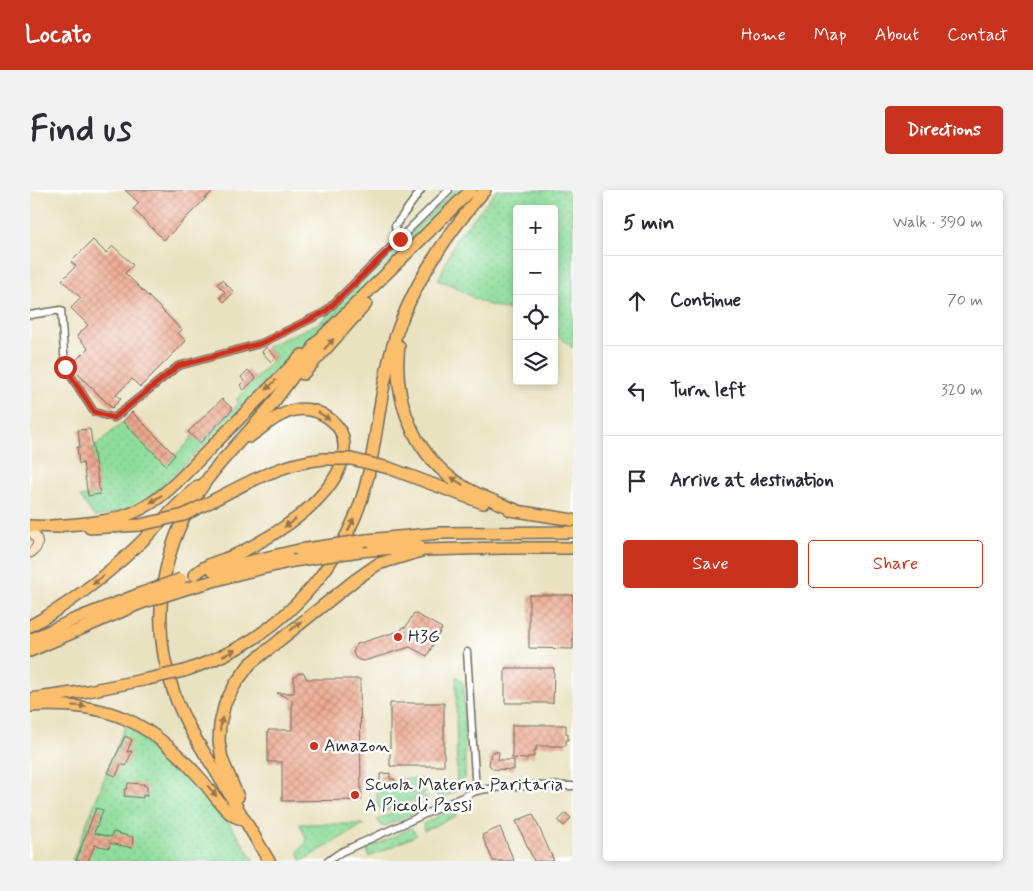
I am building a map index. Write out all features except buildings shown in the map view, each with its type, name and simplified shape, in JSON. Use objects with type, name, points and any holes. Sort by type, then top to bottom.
[{"type":"highway","points":[[51,526],[89,523],[126,515],[140,510],[162,495],[183,476],[297,359],[320,340],[471,190]]},
{"type":"highway","points":[[271,405],[380,289],[479,190]]},
{"type":"highway","points":[[30,699],[148,680],[207,663],[259,636],[304,596],[323,573],[339,549],[357,512],[368,478],[395,340],[404,313],[450,234],[485,190]]},
{"type":"highway","points":[[420,283],[403,329],[398,354],[399,386],[406,414],[415,435],[428,454],[446,474],[476,493],[516,510]]},
{"type":"highway","points":[[269,861],[201,748],[174,694],[163,651],[160,621],[161,593],[166,564],[190,504],[271,405],[320,340]]},
{"type":"highway","points":[[183,584],[207,566],[230,557],[266,538],[310,508],[336,476],[342,459],[344,445],[338,429],[326,416],[319,412],[304,409],[293,410],[280,415],[235,447]]},
{"type":"highway","points":[[30,526],[104,528],[140,525],[184,514],[264,474],[292,464],[324,459],[361,460],[501,509],[573,520]]},
{"type":"highway","points":[[30,626],[78,596],[106,573],[135,548],[178,503],[216,470]]},
{"type":"highway","points":[[194,575],[299,550],[368,540],[440,533],[573,532]]},
{"type":"highway","points":[[30,640],[73,620],[183,584],[293,561],[360,551],[472,542],[573,542]]},
{"type":"highway","points":[[245,820],[242,806],[222,759],[219,741],[220,724],[225,703],[242,673],[284,635],[378,564],[411,553],[424,550],[450,549],[573,548]]},
{"type":"highway","points":[[30,651],[141,598]]},
{"type":"highway","points":[[30,706],[86,706],[109,711],[130,720],[167,746],[199,777],[232,816],[245,820]]},
{"type":"main road","points":[[30,532],[35,535],[38,542],[36,548],[30,553]]},
{"type":"street","points":[[400,239],[394,226],[421,190]]},
{"type":"street","points":[[30,315],[61,310],[65,367],[94,412],[114,418],[178,366],[262,343],[325,312],[449,190]]},
{"type":"street","points":[[467,652],[476,791]]},
{"type":"street","points":[[328,861],[341,852],[476,791],[496,787],[573,786]]},
{"type":"green space","points":[[454,190],[462,190],[161,488],[146,500],[130,508],[95,517],[80,497],[99,494],[93,448],[123,422],[166,464],[187,444],[192,436],[200,443],[239,403],[236,400],[276,357],[266,347],[319,323]]},
{"type":"green space","points":[[497,190],[573,190],[573,348],[558,335],[558,205],[513,205],[513,310],[487,304],[449,284],[438,281],[456,239]]},
{"type":"green space","points":[[456,676],[464,684],[465,775],[462,784],[457,790],[442,798],[434,794],[457,787]]},
{"type":"green space","points":[[125,726],[153,745],[190,779],[228,822],[254,861],[72,861]]},
{"type":"green space","points":[[396,779],[424,779],[425,794],[384,812],[377,806],[377,790],[397,790]]},
{"type":"green space","points":[[427,796],[427,807],[383,827],[377,820]]},
{"type":"green space","points":[[452,809],[457,815],[424,831],[423,824]]},
{"type":"green space","points":[[300,824],[364,824],[302,861],[298,852],[307,841]]},
{"type":"green space","points":[[411,828],[417,835],[369,857],[367,849]]},
{"type":"place","name":"H3G","points":[[398,637]]},
{"type":"place","name":"Amazon","points":[[314,746]]},
{"type":"place","name":"Scuola Materna Paritaria A Piccoli Passi","points":[[355,795]]},
{"type":"route","points":[[65,367],[94,412],[114,418],[178,366],[262,343],[325,312],[400,239]]}]
